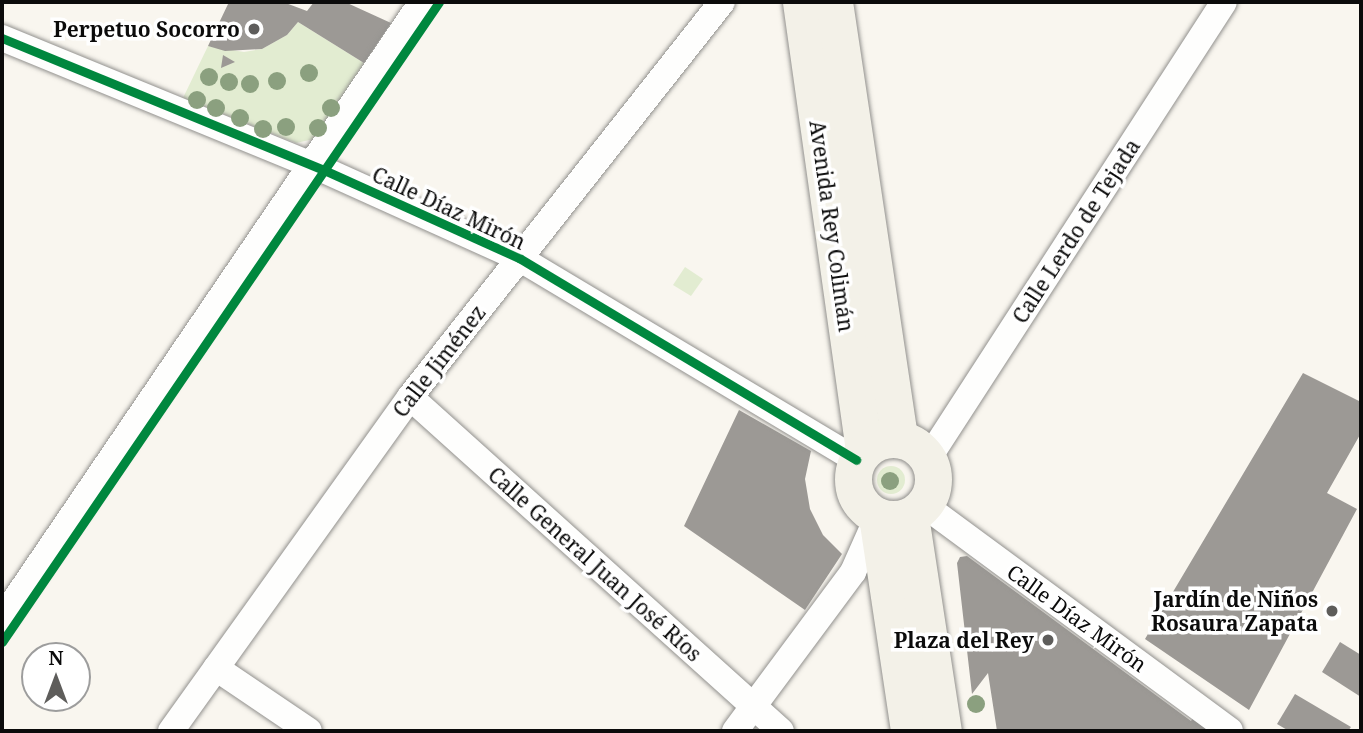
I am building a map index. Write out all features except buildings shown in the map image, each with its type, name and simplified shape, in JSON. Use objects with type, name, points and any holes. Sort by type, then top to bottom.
[{"type":"main road","name":"Avenida Rey Colimán","points":[[801,2],[860,455]]},
{"type":"main road","name":"Avenida Rey Colimán","points":[[834,2],[899,439]]},
{"type":"main road","points":[[904,512],[859,501],[854,490],[860,455],[886,439],[899,439],[921,450],[929,459],[933,483],[904,512],[909,731]]},
{"type":"main road","points":[[904,512],[943,731]]},
{"type":"street","points":[[2,620],[422,2]]},
{"type":"street","name":"Calle Jiménez","points":[[170,731],[410,397],[722,2]]},
{"type":"street","name":"Calle Lerdo de Tejada","points":[[929,459],[1224,2]]},
{"type":"street","name":"Calle Díaz Mirón","points":[[2,38],[311,165],[519,258],[860,455]]},
{"type":"street","name":"Calle General Juan José Ríos","points":[[410,397],[781,731]]},
{"type":"street","points":[[735,731],[853,572],[904,512]]},
{"type":"street","name":"Calle Díaz Mirón","points":[[904,512],[1230,731]]},
{"type":"street","points":[[216,668],[309,731]]},
{"type":"green space","points":[[298,22],[364,63],[314,139],[296,143],[183,98],[208,46],[244,52],[262,49],[287,35]]},
{"type":"green space","points":[[685,267],[703,279],[691,296],[673,285]]},
{"type":"green space","points":[[891,466],[901,470],[905,480],[901,490],[891,494],[881,490],[877,480],[881,470]]},
{"type":"cycle path","points":[[2,642],[439,2]]},
{"type":"cycle path","points":[[2,38],[324,170],[519,258],[856,460]]},
{"type":"place","name":"Perpetuo Socorro","points":[[254,29]]},
{"type":"place","name":"Jardín de Niños Rosaura Zapata","points":[[1332,611]]},
{"type":"place","name":"Plaza del Rey","points":[[1048,640]]}]
